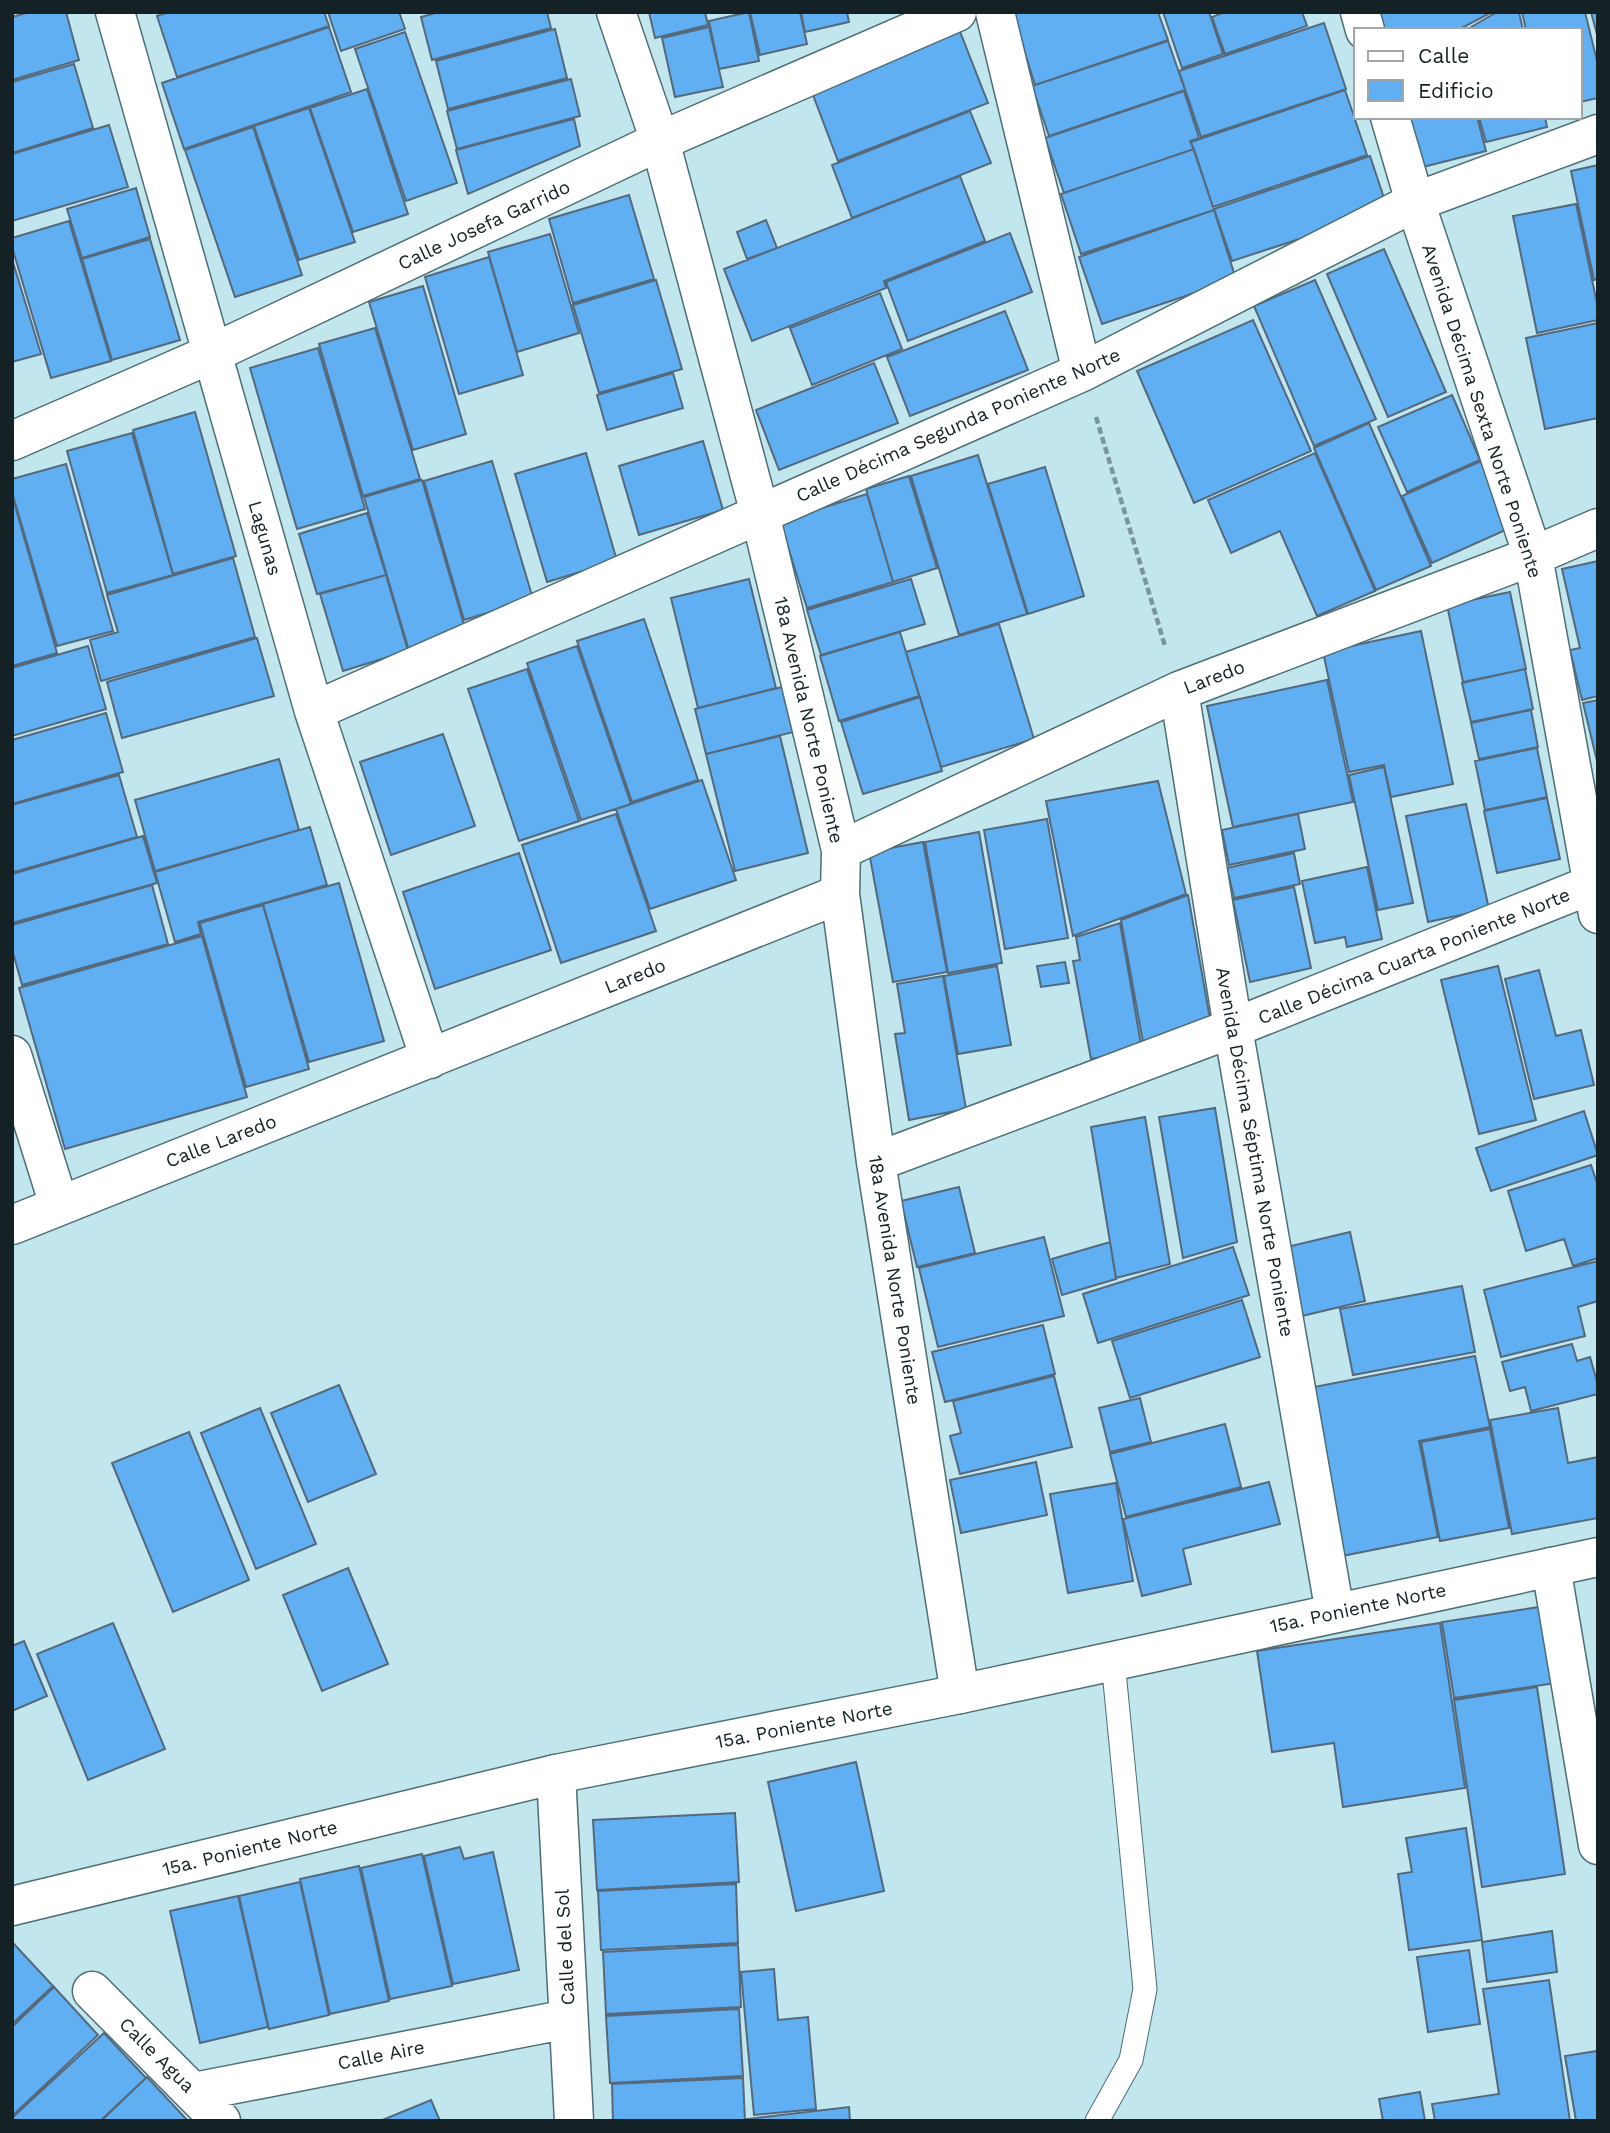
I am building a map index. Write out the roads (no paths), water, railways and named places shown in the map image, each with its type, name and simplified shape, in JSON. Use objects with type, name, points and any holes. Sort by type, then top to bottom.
[{"type":"street","name":"Lagunas","points":[[115,12],[314,711],[430,1059]]},
{"type":"street","name":"18a Avenida Norte Poniente","points":[[616,12],[660,141],[760,514],[841,849],[840,894],[876,1162],[960,1694]]},
{"type":"street","name":"Calle Josefa Garrido","points":[[12,440],[211,354],[660,141],[957,12]]},
{"type":"street","points":[[995,12],[1082,372]]},
{"type":"street","name":"Avenida Décima Sexta Norte Poniente","points":[[1392,119],[1415,202],[1533,556],[1596,893]]},
{"type":"street","name":"Calle Décima Segunda Poniente Norte","points":[[314,711],[1082,372],[1415,202],[1598,134]]},
{"type":"street","name":"Laredo","points":[[841,849],[1179,691],[1533,556],[1598,528]]},
{"type":"street","name":"Avenida Décima Séptima Norte Poniente","points":[[1179,691],[1233,1028],[1335,1613]]},
{"type":"street","name":"Calle Décima Cuarta Poniente Norte","points":[[876,1162],[1596,893]]},
{"type":"street","name":"Laredo","points":[[430,1059],[840,894]]},
{"type":"street","points":[[12,1055],[59,1205]]},
{"type":"street","name":"Calle Laredo","points":[[12,1225],[430,1059]]},
{"type":"street","name":"15a. Poniente Norte","points":[[12,1906],[556,1774],[960,1694],[1598,1557]]},
{"type":"street","points":[[1551,1567],[1598,1845]]},
{"type":"street","name":"Calle del Sol","points":[[556,1774],[574,2121]]},
{"type":"street","name":"Calle Agua","points":[[92,1991],[221,2121]]},
{"type":"street","name":"Calle Aire","points":[[194,2092],[568,2019]]},
{"type":"lane","points":[[1097,2121],[1131,2060],[1145,1989],[1113,1661]]}]
